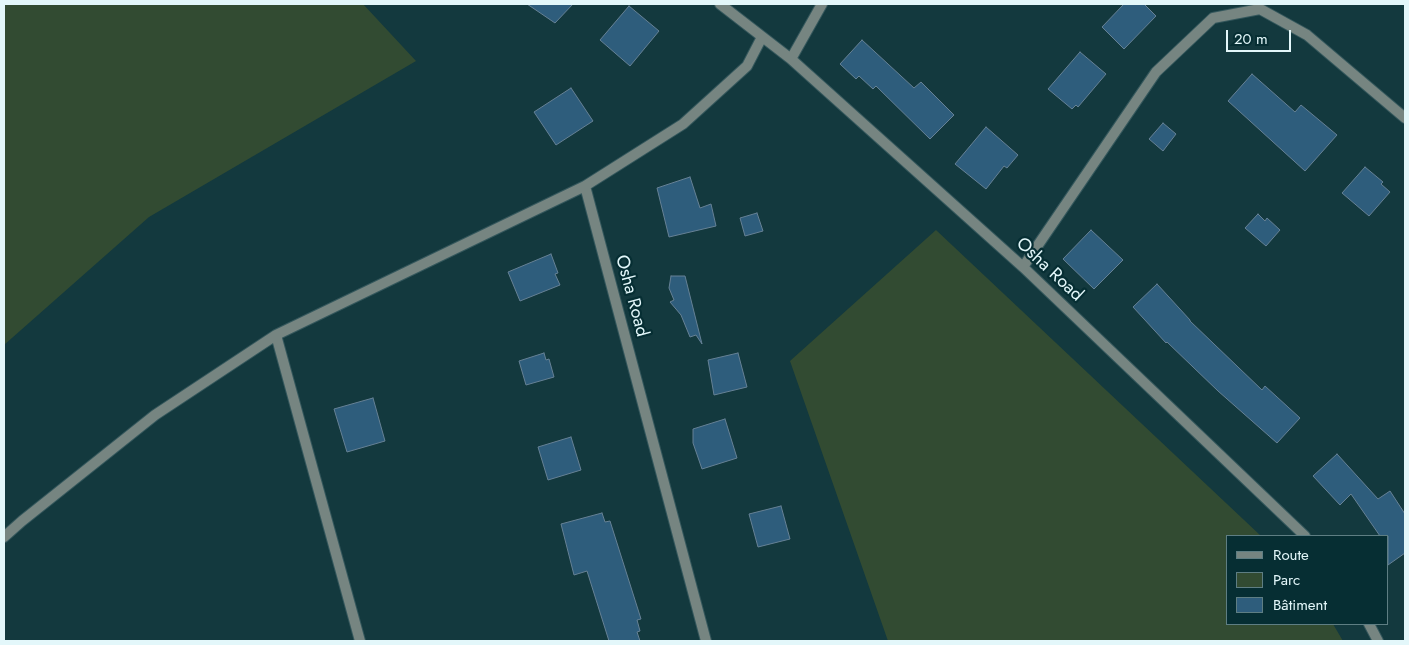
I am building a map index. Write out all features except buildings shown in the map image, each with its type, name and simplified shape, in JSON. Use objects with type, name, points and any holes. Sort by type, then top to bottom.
[{"type":"street","name":"Osha Road","points":[[720,4],[791,59],[1023,267],[1304,535]]},
{"type":"street","points":[[791,59],[822,4]]},
{"type":"street","points":[[1023,267],[1156,72],[1213,18],[1260,9],[1307,35],[1405,118]]},
{"type":"street","points":[[4,537],[22,520],[155,415],[276,335],[585,186],[683,124],[747,66],[762,37]]},
{"type":"street","name":"Osha Road","points":[[585,186],[706,641]]},
{"type":"street","points":[[276,335],[360,641]]},
{"type":"street","points":[[1370,625],[1378,641]]},
{"type":"green space","points":[[4,4],[363,4],[416,61],[149,217],[4,345]]},
{"type":"green space","points":[[936,230],[1260,535],[1226,535],[1226,625],[1334,625],[1343,641],[888,641],[790,361]]}]
